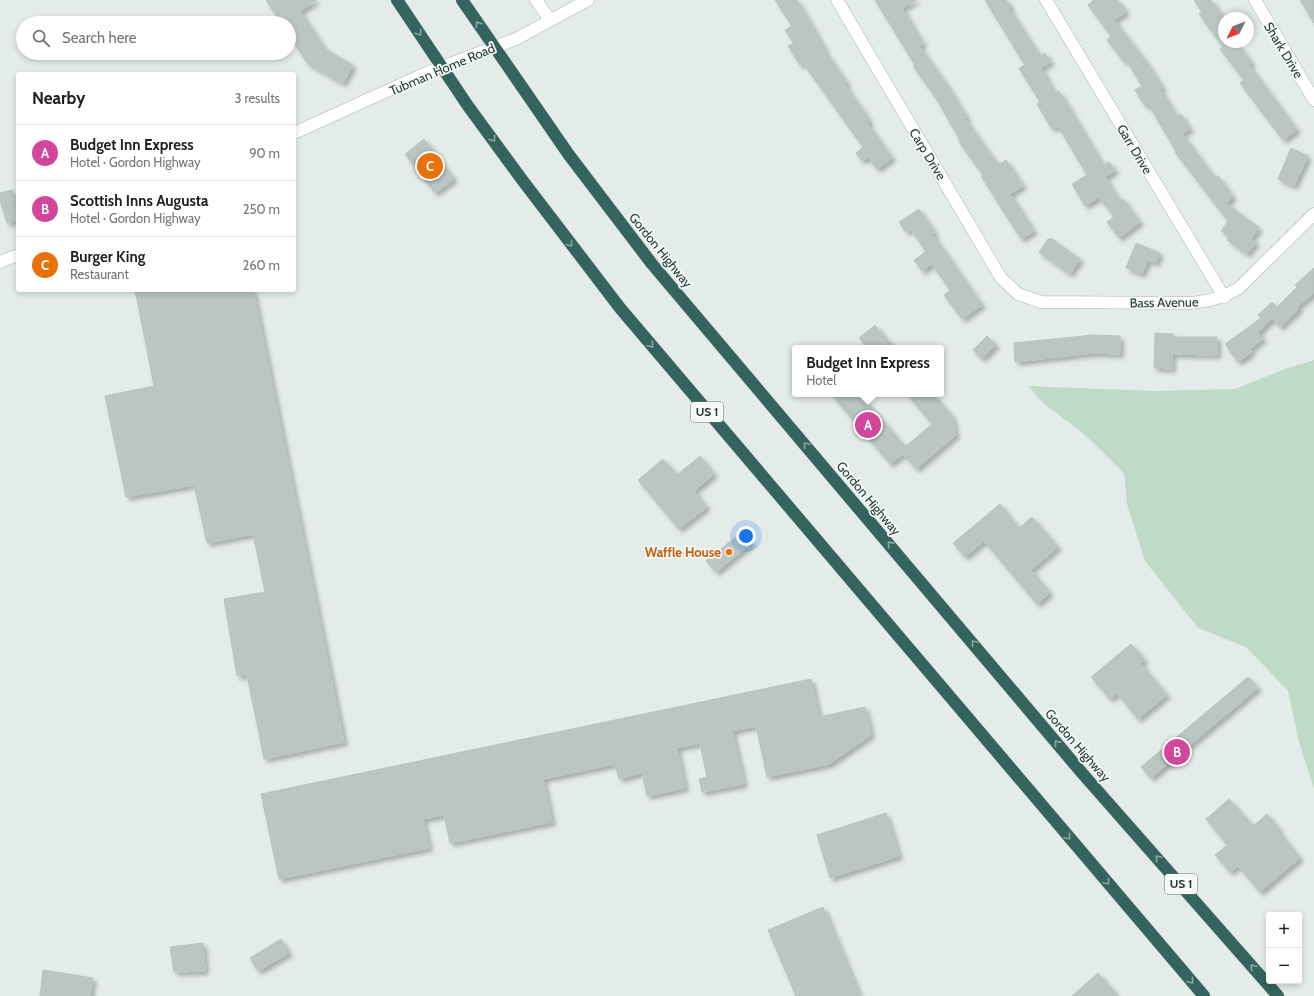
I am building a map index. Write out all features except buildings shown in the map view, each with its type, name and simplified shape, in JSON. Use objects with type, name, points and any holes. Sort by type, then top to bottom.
[{"type":"highway","name":"US 1","points":[[397,0],[442,67],[527,187],[620,308],[1204,996]]},
{"type":"highway","name":"Gordon Highway","points":[[462,0],[569,155],[652,264],[1082,773],[1278,996]]},
{"type":"street","points":[[536,0],[550,20]]},
{"type":"street","name":"Tubman Home Road","points":[[296,132],[442,67],[516,39],[588,0]]},
{"type":"street","name":"Carp Drive","points":[[837,0],[1001,278],[1014,291],[1028,299]]},
{"type":"street","name":"Garr Drive","points":[[1046,0],[1224,297]]},
{"type":"street","name":"Shark Drive","points":[[1255,0],[1314,100]]},
{"type":"street","name":"Bass Avenue","points":[[1028,299],[1055,302],[1190,304],[1224,297],[1239,288],[1314,214]]},
{"type":"street","points":[[0,262],[16,256]]},
{"type":"green space","points":[[1314,360],[1314,789],[1299,742],[1288,691],[1246,647],[1198,628],[1145,561],[1127,504],[1124,473],[1084,434],[1043,403],[1028,386],[1155,391],[1235,389],[1285,369]]},
{"type":"place","name":"Burger King","points":[[430,166]]},
{"type":"place","name":"Budget Inn Express","points":[[868,425]]},
{"type":"place","name":"Waffle House","points":[[729,552]]},
{"type":"place","name":"Scottish Inns Augusta","points":[[1177,752]]}]
